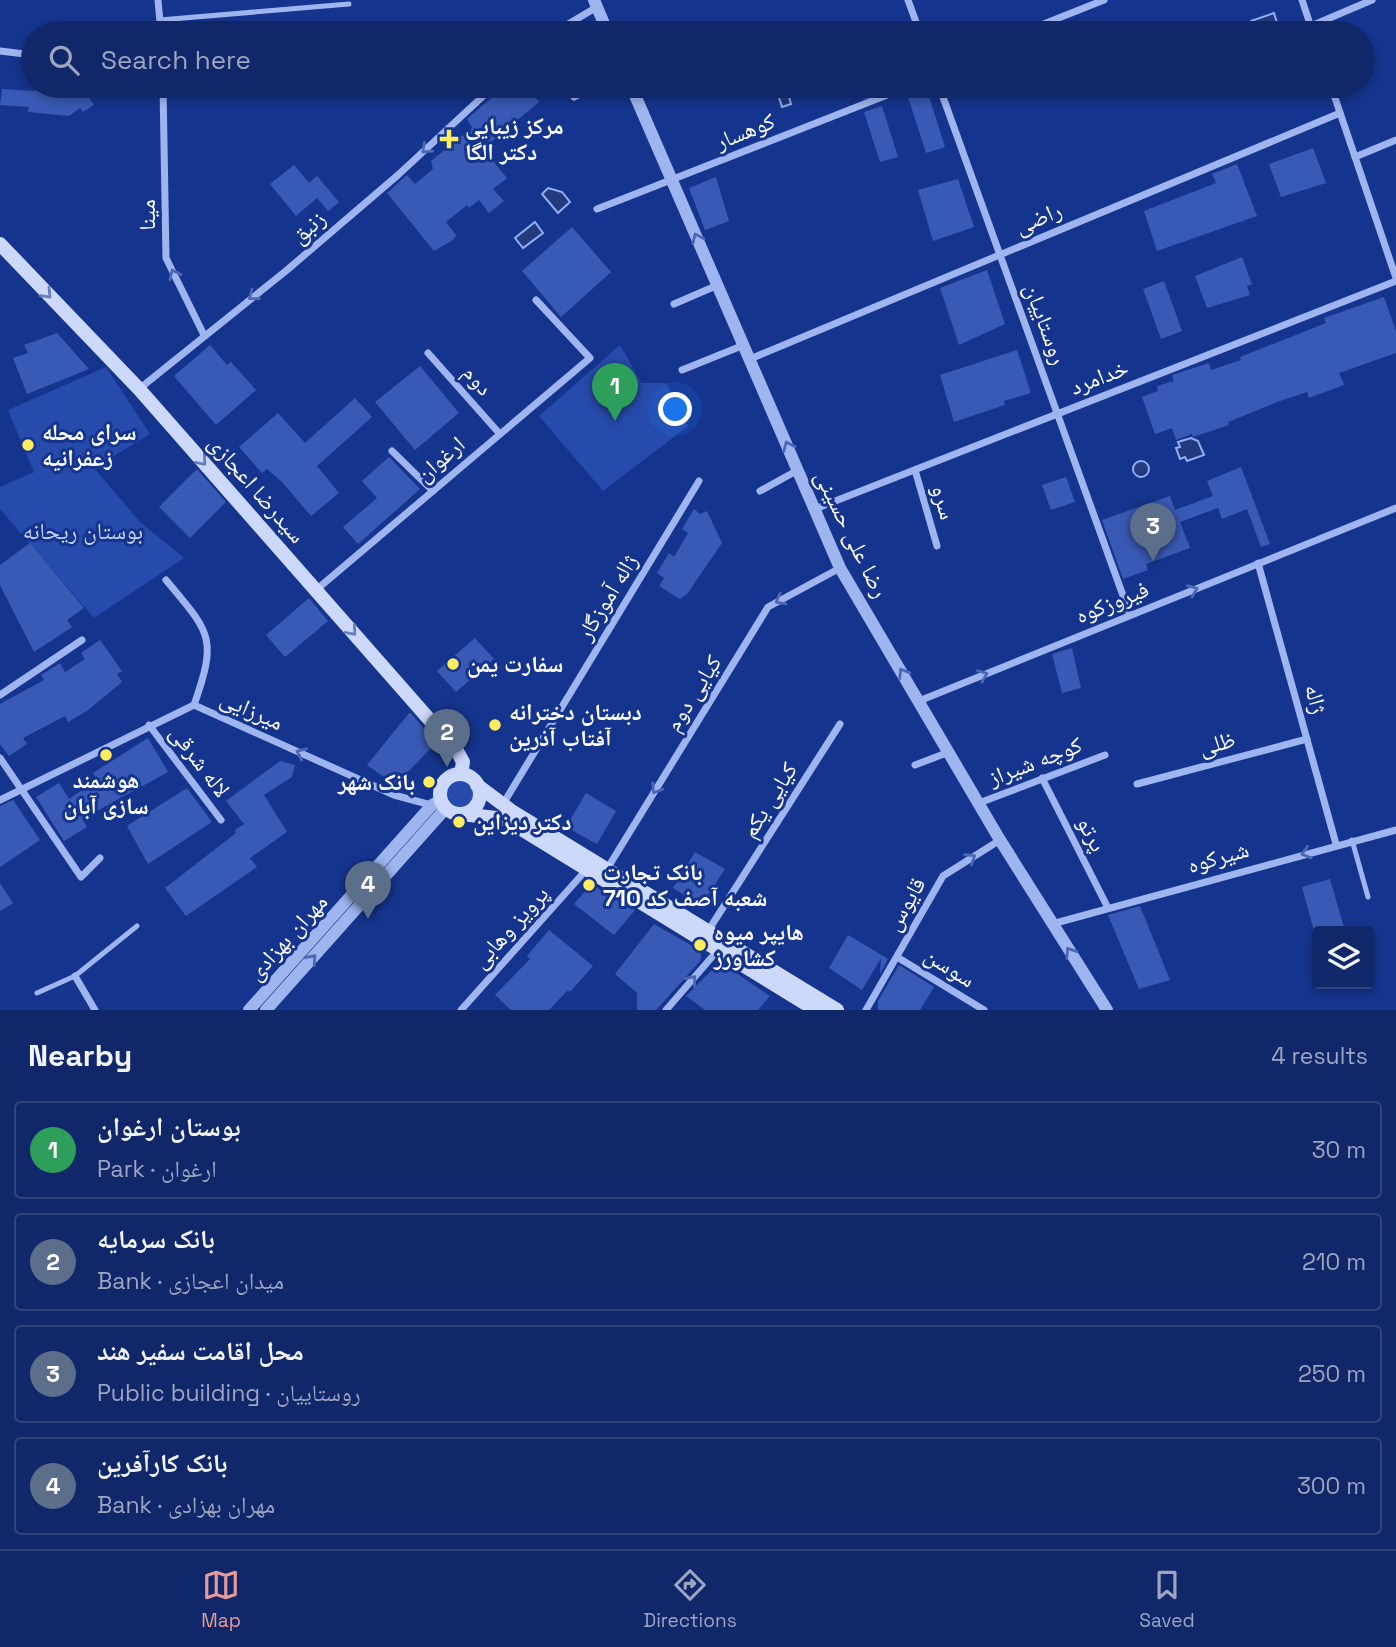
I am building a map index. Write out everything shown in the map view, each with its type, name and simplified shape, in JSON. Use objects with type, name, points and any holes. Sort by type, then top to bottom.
[{"type":"main road","name":"سیدرضا اعجازی","points":[[0,244],[139,389],[457,751],[463,762],[461,774]]},
{"type":"main road","points":[[816,1010],[505,819],[461,814],[440,805],[444,782],[461,774],[503,804],[837,1010]]},
{"type":"main road","points":[[461,814],[477,804],[477,785]]},
{"type":"street","points":[[158,0],[160,20]]},
{"type":"street","points":[[908,0],[916,21]]},
{"type":"street","points":[[1051,21],[1104,0]]},
{"type":"street","points":[[1302,0],[1309,21]]},
{"type":"street","points":[[1330,21],[1372,0]]},
{"type":"street","points":[[570,21],[595,4],[603,21]]},
{"type":"street","points":[[0,51],[21,54]]},
{"type":"street","name":"مینا","points":[[163,98],[166,258],[204,335]]},
{"type":"street","name":"زنبق","points":[[139,389],[388,184],[481,98]]},
{"type":"street","name":"رضا علی حسینی","points":[[636,98],[840,568],[1000,840],[1107,1010]]},
{"type":"street","name":"کوهسار","points":[[597,209],[880,98]]},
{"type":"street","name":"روستاییان","points":[[943,98],[1130,615]]},
{"type":"street","points":[[1335,98],[1396,279]]},
{"type":"street","name":"راضی","points":[[750,359],[1340,113]]},
{"type":"street","points":[[1355,157],[1396,140]]},
{"type":"street","name":"خدامرد","points":[[815,509],[1396,279]]},
{"type":"street","points":[[674,304],[718,285]]},
{"type":"street","name":"ارغوان","points":[[315,590],[590,358],[536,299]]},
{"type":"street","points":[[682,370],[744,345]]},
{"type":"street","name":"دوم","points":[[428,353],[499,433]]},
{"type":"street","points":[[391,451],[433,491]]},
{"type":"street","points":[[760,491],[798,470]]},
{"type":"street","name":"سرو","points":[[915,470],[937,546]]},
{"type":"street","name":"ژاله آموزگار","points":[[503,804],[699,481]]},
{"type":"street","name":"فیروزکوه","points":[[919,701],[1396,508]]},
{"type":"street","name":"ژاله","points":[[1258,563],[1336,844]]},
{"type":"street","name":"کیایی دوم","points":[[607,869],[768,607],[840,568]]},
{"type":"street","points":[[166,580],[203,626],[209,640],[209,659],[194,705]]},
{"type":"street","points":[[0,695],[82,640]]},
{"type":"street","name":"میرزایی","points":[[0,800],[194,705],[394,795],[440,805]]},
{"type":"street","name":"کیایی یکم","points":[[708,931],[840,724]]},
{"type":"street","name":"لاله شرقی","points":[[149,725],[221,820]]},
{"type":"street","name":"ظلی","points":[[1137,785],[1307,739]]},
{"type":"street","points":[[915,765],[949,752]]},
{"type":"street","name":"کوچه شیراز","points":[[979,803],[1105,755]]},
{"type":"street","points":[[0,758],[81,877],[100,858]]},
{"type":"street","name":"پرتو","points":[[1042,778],[1108,908]]},
{"type":"street","name":"مهران بهزادی","points":[[250,1010],[440,805]]},
{"type":"street","name":"مهران بهزادی","points":[[266,1010],[440,805]]},
{"type":"street","name":"شیرکوه","points":[[1052,924],[1336,844],[1396,830]]},
{"type":"street","name":"قایوس","points":[[866,1010],[943,876],[1000,840]]},
{"type":"street","name":"پرویز وهابی","points":[[461,1010],[587,869]]},
{"type":"street","points":[[666,1010],[718,950]]},
{"type":"street","name":"سوسن","points":[[897,957],[984,1010]]},
{"type":"street","points":[[75,976],[95,1010]]},
{"type":"lane","points":[[160,20],[349,4]]},
{"type":"lane","points":[[1352,840],[1368,897]]},
{"type":"lane","points":[[37,993],[75,976],[137,926]]},
{"type":"green space","points":[[620,345],[642,383],[666,383],[688,426],[603,491],[539,416]]},
{"type":"green space","name":"بوستان ریحانه","points":[[106,367],[150,434],[94,468],[140,522],[184,558],[94,618],[0,509],[0,487],[34,472],[8,410]]},
{"type":"green space","points":[[460,778],[471,783],[476,794],[471,805],[460,810],[449,805],[444,794],[449,783]]},
{"type":"shaded area","points":[[1274,13],[1276,21],[1251,21]]},
{"type":"shaded area","points":[[779,98],[789,98],[791,104],[782,107]]},
{"type":"shaded area","points":[[548,188],[562,192],[570,202],[558,213],[542,194]]},
{"type":"shaded area","points":[[535,222],[543,233],[523,248],[515,238]]},
{"type":"shaded area","points":[[1191,438],[1198,441],[1204,455],[1187,461],[1185,457],[1180,459],[1176,448],[1180,447],[1178,442]]},
{"type":"shaded area","points":[[1141,461],[1149,469],[1141,477],[1133,469]]},
{"type":"building","points":[[2,89],[21,90],[21,98],[89,98],[94,105],[83,112],[80,108],[69,116],[28,112],[29,107],[0,105]]},
{"type":"building","points":[[491,98],[536,98],[539,102],[483,149],[507,178],[493,189],[504,201],[489,213],[479,200],[469,208],[467,205],[446,222],[456,235],[453,240],[434,251],[387,193],[407,175],[415,184],[433,169],[431,161],[472,128],[467,119]]},
{"type":"building","points":[[908,98],[929,98],[945,147],[926,153]]},
{"type":"building","points":[[882,106],[898,157],[880,162],[864,112]]},
{"type":"building","points":[[1313,148],[1326,183],[1281,197],[1269,164]]},
{"type":"building","points":[[1237,164],[1257,216],[1157,251],[1144,211],[1216,183],[1212,174]]},
{"type":"building","points":[[294,165],[309,183],[317,176],[339,202],[328,211],[317,198],[296,216],[270,184]]},
{"type":"building","points":[[716,177],[729,221],[705,230],[689,188]]},
{"type":"building","points":[[958,179],[974,227],[933,241],[918,190]]},
{"type":"building","points":[[572,227],[611,272],[561,317],[522,271]]},
{"type":"building","points":[[1242,257],[1252,284],[1247,286],[1250,295],[1207,308],[1195,276]]},
{"type":"building","points":[[987,270],[1005,324],[959,345],[940,288]]},
{"type":"building","points":[[1164,281],[1182,331],[1161,339],[1143,289]]},
{"type":"building","points":[[1384,297],[1396,331],[1396,353],[1339,373],[1344,385],[1309,398],[1307,392],[1280,401],[1228,422],[1229,425],[1193,437],[1192,434],[1176,440],[1172,428],[1155,434],[1142,397],[1158,391],[1157,386],[1174,381],[1172,375],[1209,363],[1211,370],[1241,360],[1240,357],[1326,323],[1324,318]]},
{"type":"building","points":[[57,333],[89,369],[27,394],[13,358],[28,353],[24,345]]},
{"type":"building","points":[[210,345],[227,365],[231,362],[256,390],[216,425],[174,376]]},
{"type":"building","points":[[1017,350],[1031,393],[954,422],[940,375]]},
{"type":"building","points":[[420,366],[459,413],[415,450],[375,402]]},
{"type":"building","points":[[355,398],[372,417],[317,466],[339,493],[311,516],[282,482],[267,469],[262,473],[239,447],[278,413],[305,443]]},
{"type":"building","points":[[389,457],[420,489],[358,544],[343,527],[377,498],[362,481]]},
{"type":"building","points":[[1241,467],[1270,544],[1261,547],[1247,509],[1222,519],[1218,508],[1180,522],[1190,548],[1146,564],[1148,570],[1123,579],[1102,520],[1170,496],[1175,510],[1213,496],[1207,481]]},
{"type":"building","points":[[197,469],[226,502],[190,538],[159,507]]},
{"type":"building","points":[[1066,477],[1075,502],[1051,510],[1042,485]]},
{"type":"building","points":[[694,509],[700,514],[707,511],[722,543],[687,594],[680,599],[659,586],[664,578],[657,573],[669,553],[674,557],[688,533],[682,529]]},
{"type":"building","points":[[30,543],[84,608],[67,620],[72,627],[34,652],[0,585],[0,565]]},
{"type":"building","points":[[309,598],[328,621],[285,657],[266,635]]},
{"type":"building","points":[[475,638],[494,659],[456,692],[437,671]]},
{"type":"building","points":[[100,640],[122,671],[117,674],[122,682],[87,711],[68,722],[65,716],[23,738],[27,744],[9,756],[0,744],[0,704],[44,680],[41,675],[60,663],[65,672],[85,659],[81,653]]},
{"type":"building","points":[[1072,648],[1081,688],[1062,693],[1052,654]]},
{"type":"building","points":[[410,712],[436,743],[395,785],[367,765]]},
{"type":"building","points":[[148,738],[168,772],[82,819],[87,827],[64,841],[36,797],[59,783],[69,799],[97,780],[93,773]]},
{"type":"building","points":[[280,761],[295,765],[292,777],[264,795],[287,832],[250,858],[257,867],[186,916],[165,888],[236,833],[235,830],[244,824],[226,801]]},
{"type":"building","points":[[187,788],[212,822],[148,864],[127,826]]},
{"type":"building","points":[[586,793],[616,811],[597,844],[566,827]]},
{"type":"building","points":[[13,800],[40,840],[0,867],[0,806]]},
{"type":"building","points":[[695,852],[725,869],[701,906],[673,888]]},
{"type":"building","points":[[1330,879],[1344,926],[1313,926],[1302,887]]},
{"type":"building","points":[[0,883],[13,903],[0,911]]},
{"type":"building","points":[[596,887],[635,910],[614,935],[574,904],[588,888]]},
{"type":"building","points":[[1140,906],[1170,980],[1139,989],[1108,915]]},
{"type":"building","points":[[654,924],[701,951],[701,960],[656,1010],[637,1010],[637,993],[615,974]]},
{"type":"building","points":[[549,930],[593,966],[570,992],[568,990],[549,1010],[511,1010],[495,995],[530,959],[527,956]]},
{"type":"building","points":[[848,935],[888,959],[880,974],[881,958],[862,990],[829,968]]},
{"type":"building","points":[[720,962],[770,996],[758,1010],[705,1010],[686,996]]},
{"type":"building","points":[[899,965],[934,987],[920,1010],[878,1010],[878,1001]]},
{"type":"place","name":"مرکز زیبایی دکتر الگا","points":[[449,139]]},
{"type":"place","name":"بوستان ارغوان","points":[[615,421]]},
{"type":"place","name":"سرای محله زعفرانیه","points":[[28,445]]},
{"type":"place","name":"محل اقامت سفیر هند","points":[[1153,561]]},
{"type":"place","name":"سفارت یمن","points":[[453,664]]},
{"type":"place","name":"دبستان دخترانه آفتاب آذرین","points":[[495,725]]},
{"type":"place","name":"هوشمند سازی آبان","points":[[106,755]]},
{"type":"place","name":"بانک سرمایه","points":[[447,767]]},
{"type":"place","name":"بانک شهر","points":[[429,782]]},
{"type":"place","name":"دکتر دیزاین","points":[[459,822]]},
{"type":"place","name":"بانک تجارت شعبه آصف کد 710","points":[[589,885]]},
{"type":"place","name":"بانک کارآفرین","points":[[368,919]]},
{"type":"place","name":"هایپر میوه کشاورز","points":[[700,945]]}]
